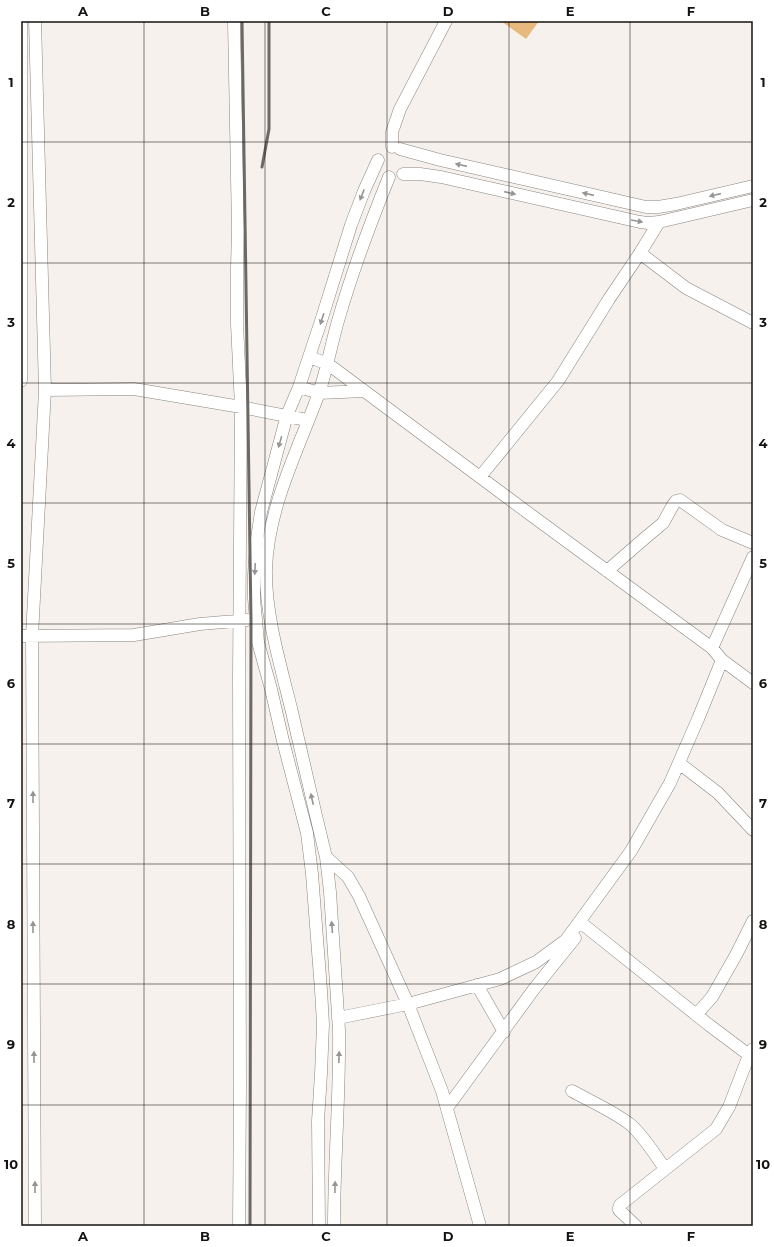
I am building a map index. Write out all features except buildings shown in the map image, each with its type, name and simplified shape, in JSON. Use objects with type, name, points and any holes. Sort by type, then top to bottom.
[{"type":"street","points":[[21,21],[21,381]]},
{"type":"street","points":[[35,21],[45,390],[27,636],[35,1226]]},
{"type":"street","points":[[234,21],[238,229],[237,324],[241,407],[239,1226]]},
{"type":"street","points":[[403,174],[407,169],[407,158],[404,153],[396,148],[392,132],[400,109],[446,21]]},
{"type":"street","points":[[319,1226],[318,1121],[323,1024],[312,874],[307,834],[260,648],[256,619],[254,575],[256,545],[261,512],[287,415],[299,387],[351,225],[364,191],[381,154],[386,149],[396,148],[440,160],[646,207],[676,204],[753,186]]},
{"type":"street","points":[[378,160],[380,171],[389,177],[403,174],[420,174],[441,177],[640,222],[659,222],[753,200]]},
{"type":"street","points":[[334,1226],[335,1160],[340,1052],[330,892],[326,857],[270,618],[266,570],[269,534],[279,500],[328,364],[338,322],[350,283],[389,177]]},
{"type":"street","points":[[480,477],[558,381],[659,222]]},
{"type":"street","points":[[640,253],[686,288],[753,323]]},
{"type":"street","points":[[309,357],[328,364],[712,648],[722,660],[753,683]]},
{"type":"street","points":[[299,387],[318,393],[364,391]]},
{"type":"street","points":[[45,390],[134,389],[241,407],[266,413],[287,415],[307,420]]},
{"type":"street","points":[[607,571],[663,523],[673,505],[676,501],[680,500],[722,530],[753,543]]},
{"type":"street","points":[[712,648],[753,557]]},
{"type":"street","points":[[27,636],[134,635],[200,624],[270,618]]},
{"type":"street","points":[[447,1108],[583,924],[632,851],[670,783],[722,660]]},
{"type":"street","points":[[679,763],[718,793],[753,830]]},
{"type":"street","points":[[326,857],[348,877],[359,896],[408,1004],[442,1092],[480,1226]]},
{"type":"street","points":[[696,1015],[712,997],[753,921]]},
{"type":"street","points":[[338,1018],[408,1004],[500,979],[536,962],[566,940],[583,924]]},
{"type":"street","points":[[583,924],[696,1015],[752,1054],[729,1107],[716,1129],[623,1201],[619,1208],[621,1212],[636,1226]]},
{"type":"street","points":[[477,985],[504,1032]]},
{"type":"street","points":[[572,1091],[611,1112],[630,1125],[654,1152],[665,1169]]},
{"type":"shaded area","points":[[501,21],[539,21],[526,39]]},
{"type":"railway","points":[[242,21],[251,620],[250,1226]]},
{"type":"railway","points":[[262,167],[269,129],[269,21]]}]
